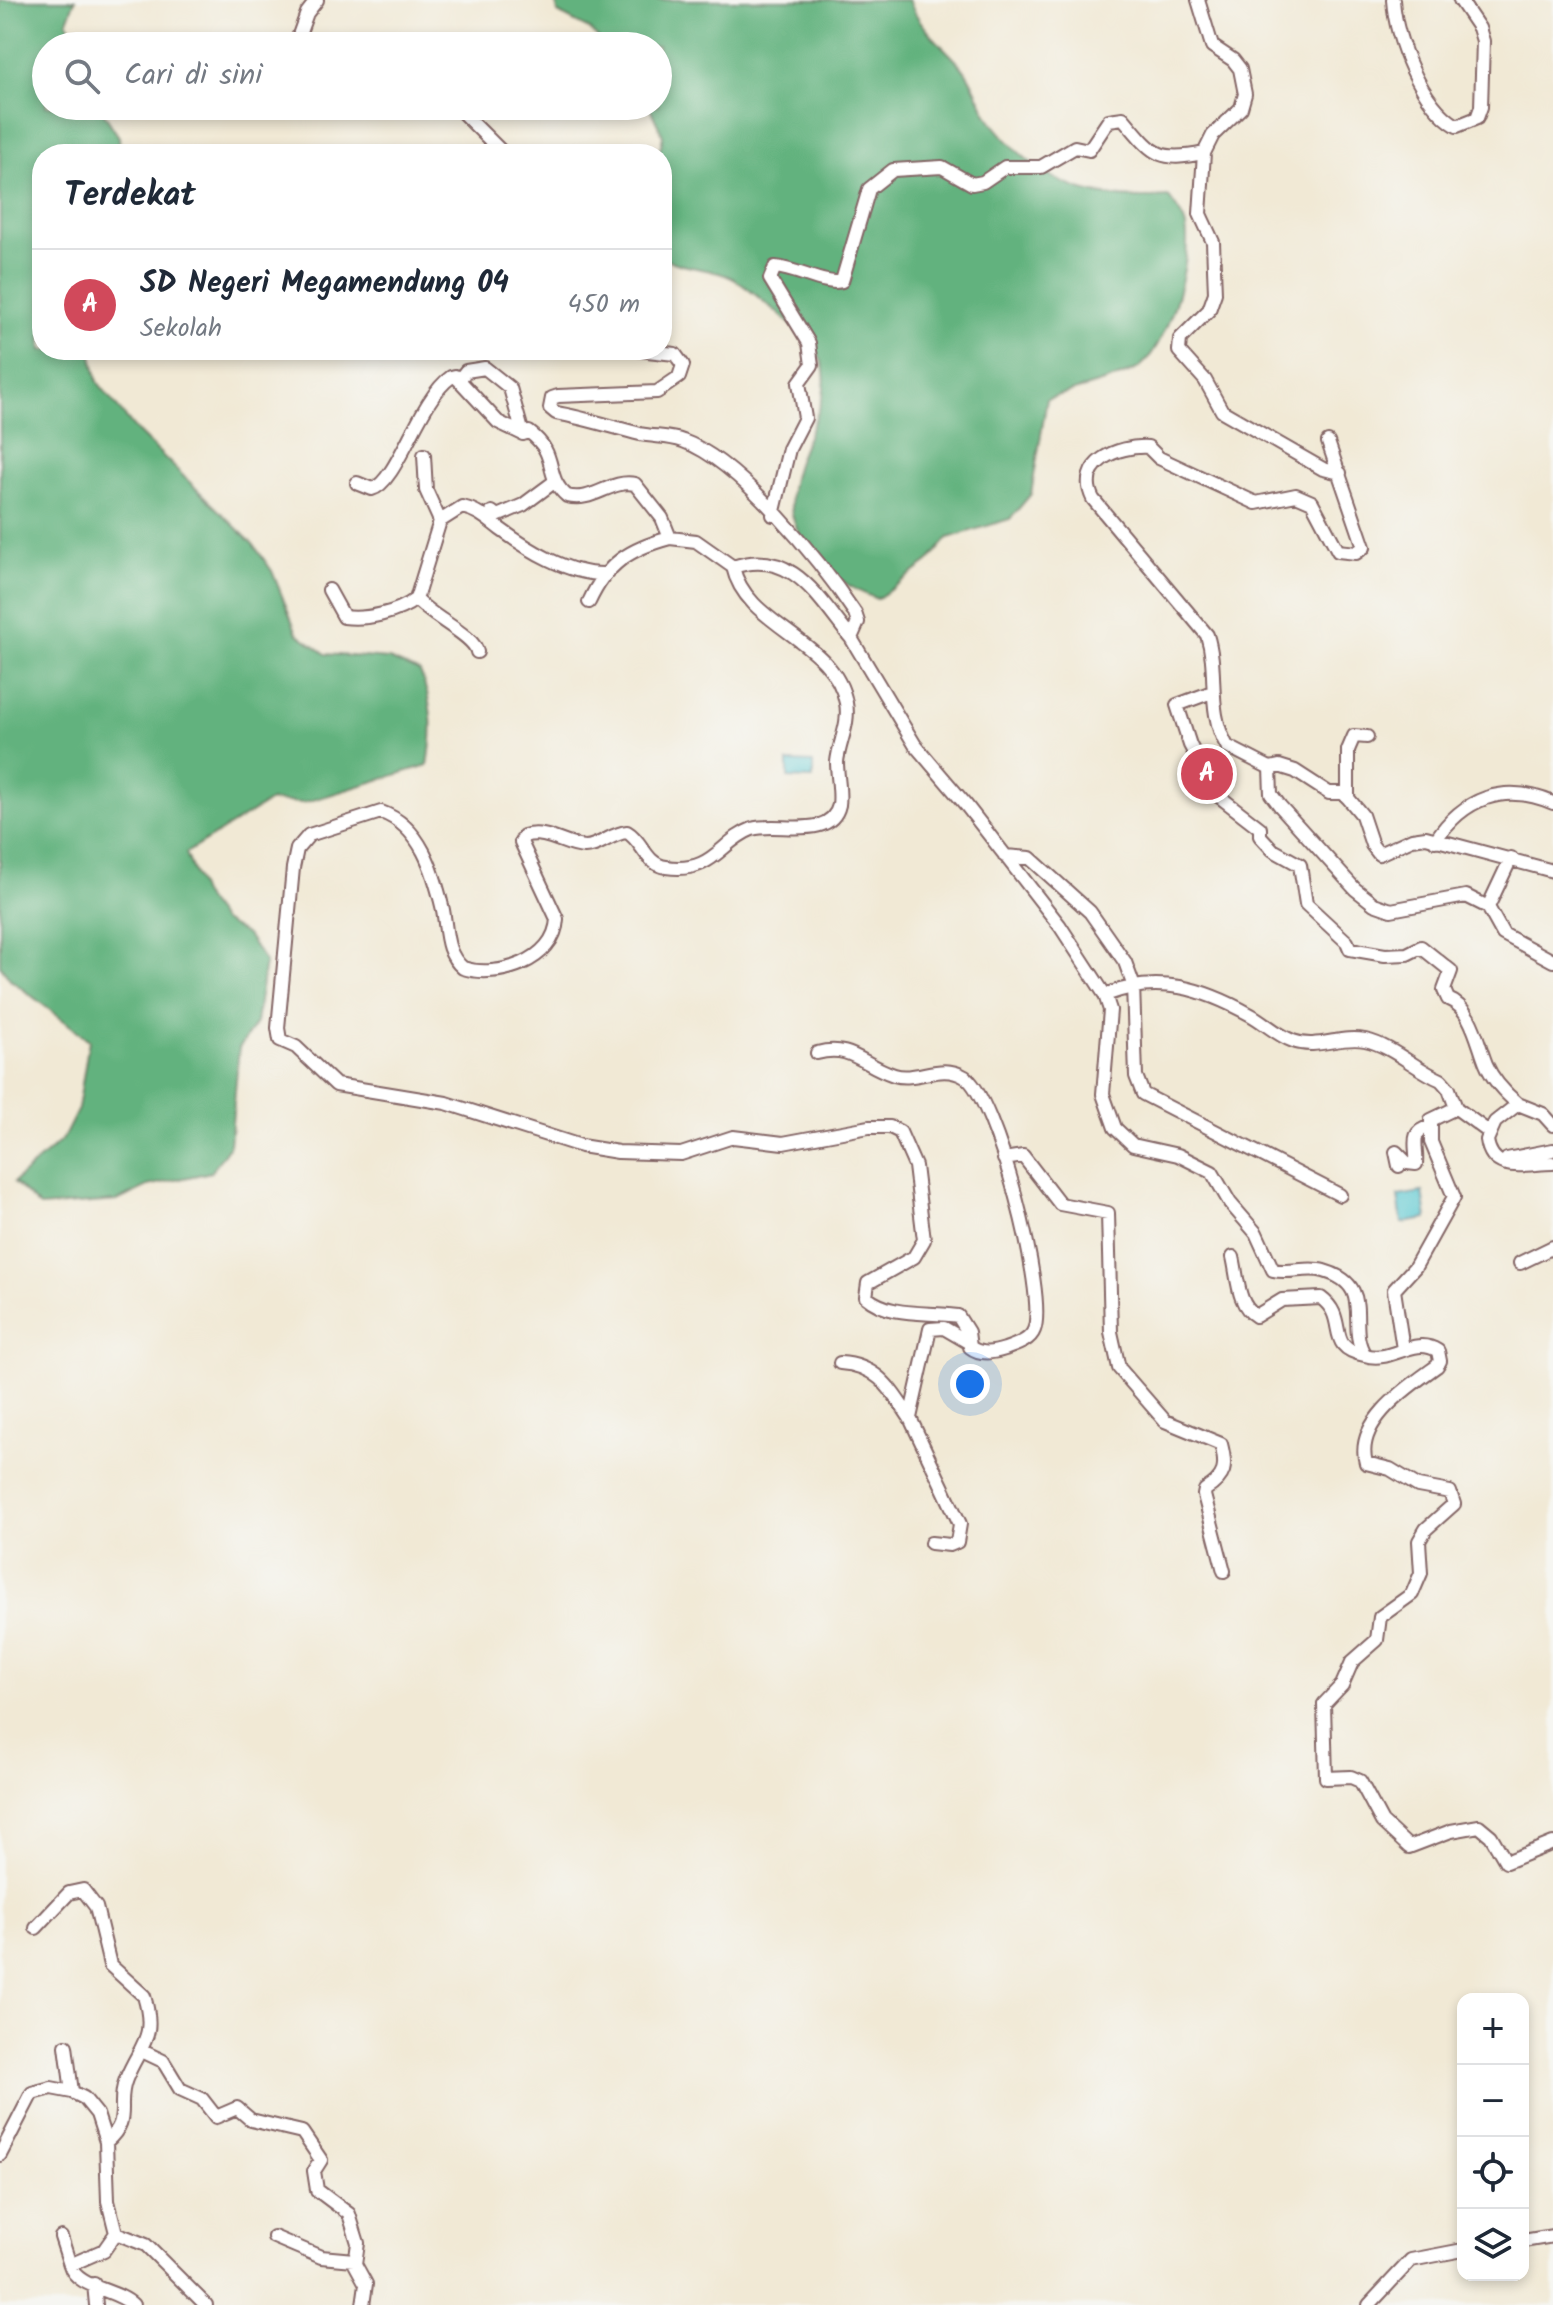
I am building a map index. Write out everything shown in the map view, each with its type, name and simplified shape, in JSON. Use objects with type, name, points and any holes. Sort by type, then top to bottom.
[{"type":"street","points":[[300,32],[307,13],[317,0]]},
{"type":"street","points":[[1198,0],[1212,46],[1233,60],[1240,69],[1245,94],[1241,108],[1213,135],[1204,153],[1200,214],[1213,242],[1215,293],[1209,310],[1180,339],[1179,351],[1205,380],[1222,411],[1323,469],[1340,473]]},
{"type":"street","points":[[1393,0],[1405,57],[1433,103],[1457,126],[1477,118],[1483,74],[1479,28],[1460,0]]},
{"type":"street","points":[[773,515],[789,449],[805,418],[799,383],[812,365],[809,343],[770,279],[775,267],[798,269],[830,284],[842,281],[869,189],[893,170],[942,167],[972,184],[983,182],[1005,167],[1041,167],[1075,147],[1089,150],[1109,120],[1123,118],[1153,152],[1178,158],[1204,153]]},
{"type":"street","points":[[470,120],[494,144]]},
{"type":"street","points":[[672,354],[683,365],[679,377],[657,392],[558,396],[550,401],[550,408],[556,413],[640,434],[681,440],[728,466],[747,482],[812,557],[855,613],[858,622],[851,638]]},
{"type":"street","points":[[459,380],[466,371],[485,368],[503,378],[516,402],[523,434]]},
{"type":"street","points":[[357,483],[372,489],[387,482],[429,398],[455,376],[498,422],[523,434],[529,432],[549,452],[554,482],[567,496],[595,496],[622,483],[635,484],[662,518],[670,538]]},
{"type":"street","points":[[1328,442],[1364,547],[1356,553],[1338,551],[1312,502],[1305,498],[1288,495],[1256,503],[1159,458],[1148,447],[1115,449],[1103,457],[1091,477],[1089,488],[1093,499],[1207,635],[1214,662],[1212,692],[1216,717],[1227,746],[1270,768],[1279,766],[1295,771],[1329,793],[1343,793],[1362,815],[1372,845],[1379,854],[1417,837],[1511,858],[1553,871]]},
{"type":"street","points":[[424,455],[426,490],[440,521]]},
{"type":"street","points":[[492,512],[497,516],[514,509],[554,482]]},
{"type":"street","points":[[329,590],[339,613],[352,618],[389,612],[416,599],[440,521],[462,507],[470,508],[571,570],[603,574]]},
{"type":"street","points":[[589,602],[603,574],[629,551],[670,538],[696,541],[733,567],[745,596],[804,642],[833,674],[844,693],[847,718],[838,750],[839,805],[835,814],[812,828],[752,830],[718,856],[679,867],[663,867],[651,860],[627,832],[583,847],[544,834],[524,836],[521,842],[557,919],[557,929],[534,956],[502,971],[486,972],[463,968],[450,952],[432,872],[423,849],[406,824],[381,812],[309,835],[297,849],[293,868],[278,1028],[280,1040],[296,1047],[336,1085],[446,1103],[581,1146],[618,1152],[669,1155],[733,1137],[783,1143],[869,1127],[896,1129],[907,1144],[915,1166],[924,1240],[914,1257],[868,1283],[866,1297],[880,1306],[900,1312],[958,1316],[968,1332],[968,1342]]},
{"type":"street","points":[[733,567],[761,561],[787,568],[804,582],[851,638],[915,745],[1060,926],[1105,995],[1110,1010],[1103,1094],[1115,1128],[1133,1145],[1178,1155],[1212,1172],[1230,1203],[1256,1233],[1273,1270],[1322,1270],[1348,1284],[1358,1306],[1358,1338],[1365,1355]]},
{"type":"street","points":[[416,599],[430,615],[471,637],[477,652]]},
{"type":"street","points":[[1212,692],[1177,705],[1190,745],[1216,794],[1260,828],[1260,836],[1273,850],[1300,865],[1306,904],[1347,942],[1350,949],[1385,955],[1407,954],[1421,947],[1451,971],[1444,990],[1448,999],[1457,1003],[1473,1029],[1497,1084],[1518,1104],[1543,1114],[1553,1125]]},
{"type":"street","points":[[1348,798],[1348,750],[1354,736],[1367,737]]},
{"type":"street","points":[[1270,768],[1271,794],[1280,806],[1355,889],[1374,904],[1391,910],[1466,896],[1488,907],[1503,934],[1553,961]]},
{"type":"street","points":[[1435,841],[1448,822],[1484,797],[1510,792],[1553,803]]},
{"type":"street","points":[[1005,856],[1028,856],[1090,912],[1125,962],[1133,984],[1136,1076],[1143,1094],[1340,1195]]},
{"type":"street","points":[[1488,907],[1511,858]]},
{"type":"street","points":[[1105,995],[1133,984],[1198,990],[1296,1042],[1319,1045],[1349,1038],[1370,1041],[1441,1080],[1449,1089],[1456,1108],[1490,1133]]},
{"type":"street","points":[[817,1053],[837,1048],[851,1052],[874,1069],[902,1077],[936,1069],[963,1076],[976,1085],[1004,1159],[1035,1277],[1038,1307],[1034,1330],[1020,1343],[999,1351],[981,1352],[973,1350],[968,1342],[944,1328],[930,1329],[910,1418]]},
{"type":"street","points":[[1518,1104],[1495,1122],[1490,1133],[1488,1148],[1496,1162],[1506,1166],[1553,1163]]},
{"type":"street","points":[[1399,1166],[1395,1153],[1407,1163],[1416,1164],[1415,1137],[1420,1129],[1429,1127],[1437,1116],[1456,1108]]},
{"type":"street","points":[[1403,1349],[1394,1290],[1415,1267],[1454,1197],[1431,1142],[1429,1127]]},
{"type":"street","points":[[1496,1162],[1553,1150]]},
{"type":"street","points":[[1004,1159],[1023,1156],[1060,1204],[1108,1213],[1111,1332],[1117,1361],[1165,1421],[1221,1444],[1226,1467],[1221,1480],[1205,1490],[1204,1495],[1224,1571]]},
{"type":"street","points":[[1520,1263],[1553,1247]]},
{"type":"street","points":[[1233,1257],[1243,1302],[1256,1316],[1282,1300],[1321,1298],[1328,1303],[1336,1320],[1340,1345],[1350,1352],[1389,1357],[1403,1349],[1432,1347],[1438,1351],[1440,1361],[1395,1398],[1364,1440],[1366,1463],[1390,1469],[1418,1486],[1450,1492],[1454,1504],[1426,1529],[1419,1541],[1421,1573],[1412,1594],[1380,1617],[1377,1640],[1352,1662],[1338,1690],[1324,1704],[1325,1776],[1329,1781],[1351,1777],[1360,1781],[1382,1822],[1408,1847],[1451,1831],[1479,1826],[1491,1836],[1506,1862],[1553,1843]]},
{"type":"street","points":[[840,1363],[864,1365],[881,1377],[910,1418],[960,1524],[957,1542],[950,1545],[931,1543]]},
{"type":"street","points":[[36,1928],[69,1893],[83,1890],[96,1907],[110,1965],[144,1996],[149,2029],[142,2051],[125,2080],[123,2121],[106,2142]]},
{"type":"street","points":[[66,2046],[72,2092]]},
{"type":"street","points":[[142,2051],[163,2061],[180,2089],[202,2099],[216,2117],[237,2108],[251,2120],[302,2132],[321,2160],[314,2171],[317,2190],[349,2214],[358,2243],[354,2260],[366,2284],[363,2305]]},
{"type":"street","points":[[0,2155],[32,2093],[51,2088],[72,2092],[91,2105],[106,2142],[107,2195],[116,2233]]},
{"type":"street","points":[[70,2265],[99,2253],[116,2233]]},
{"type":"street","points":[[116,2233],[146,2245],[206,2305]]},
{"type":"street","points":[[1529,2240],[1553,2236]]},
{"type":"street","points":[[61,2237],[74,2275],[133,2305]]},
{"type":"street","points":[[274,2237],[321,2257],[354,2260]]},
{"type":"street","points":[[1369,2305],[1411,2260],[1457,2251]]},
{"type":"street","points":[[94,2284],[96,2305]]},
{"type":"green space","points":[[0,0],[75,0],[67,21],[72,32],[32,32],[32,120],[108,120],[119,137],[119,144],[32,144],[32,360],[93,360],[97,381],[134,428],[253,544],[272,571],[297,633],[326,654],[389,659],[420,672],[428,696],[432,729],[428,765],[303,803],[270,801],[186,853],[202,894],[221,920],[247,935],[265,962],[256,1023],[239,1048],[230,1145],[211,1172],[148,1186],[117,1201],[40,1207],[14,1182],[63,1139],[78,1109],[89,1040],[11,980],[0,965]]},
{"type":"green space","points":[[556,0],[909,0],[925,28],[967,74],[995,126],[1032,163],[1051,176],[1094,193],[1117,197],[1169,197],[1185,223],[1186,258],[1175,303],[1157,345],[1135,370],[1047,399],[1031,494],[1010,519],[948,538],[928,562],[877,599],[852,587],[818,559],[797,529],[790,500],[794,472],[823,393],[824,368],[812,344],[732,278],[672,262],[672,144],[661,144],[663,136],[656,120],[672,120],[672,32],[592,32],[558,13]]},
{"type":"water","points":[[788,762],[813,763],[813,779],[788,778]]},
{"type":"water","points":[[1423,1192],[1427,1219],[1402,1223],[1398,1196]]},
{"type":"place","name":"SD Negeri Megamendung 04","points":[[1207,774]]}]
